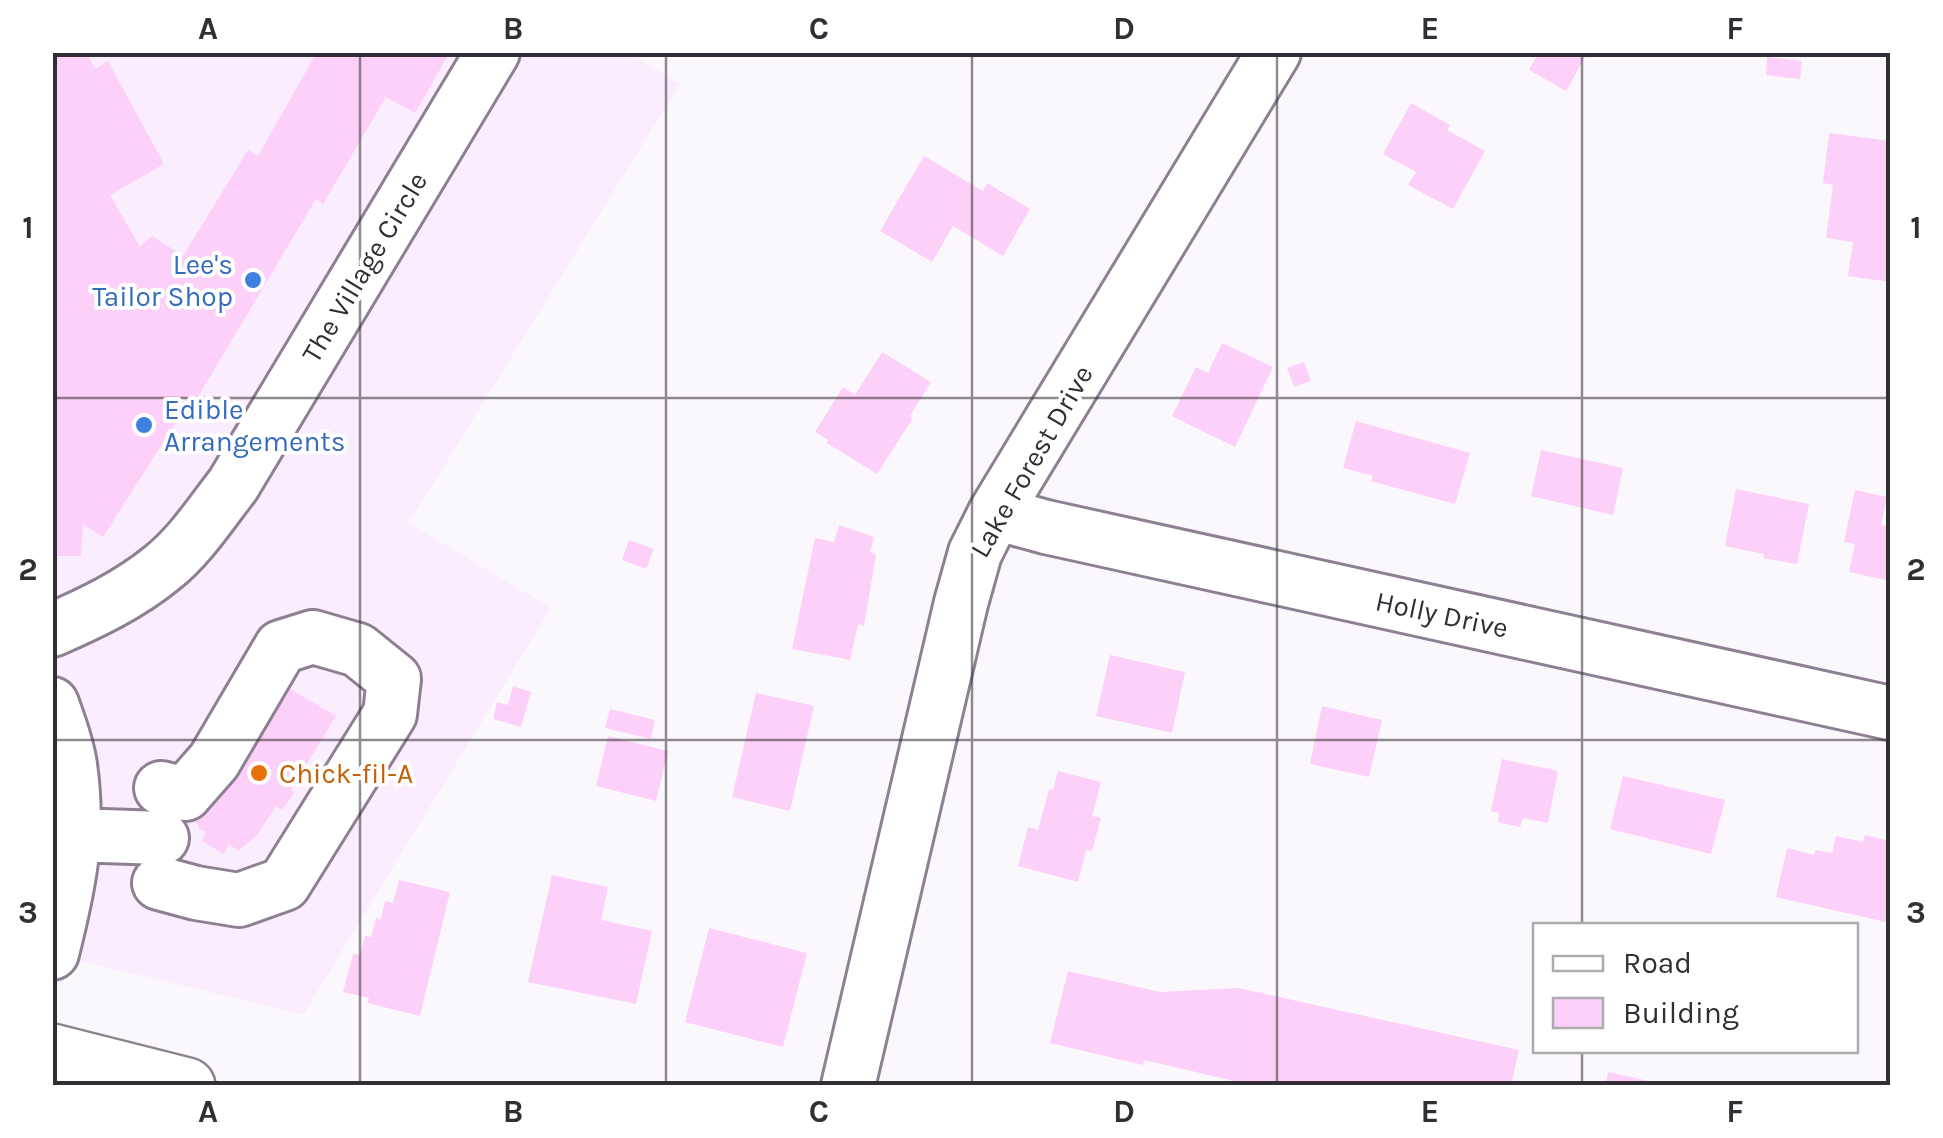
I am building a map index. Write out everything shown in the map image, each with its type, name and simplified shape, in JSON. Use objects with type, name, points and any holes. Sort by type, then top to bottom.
[{"type":"main road","points":[[52,1052],[186,1086]]},
{"type":"street","name":"The Village Circle","points":[[52,630],[112,602],[163,568],[233,485],[494,52]]},
{"type":"street","name":"Lake Forest Drive","points":[[848,1086],[975,553],[995,513],[1274,52]]},
{"type":"street","name":"Holly Drive","points":[[995,513],[1890,713]]},
{"type":"street","points":[[313,638],[358,650],[394,678],[390,714],[284,884],[239,900],[196,893],[160,836],[185,794],[214,761],[280,647],[313,638]]},
{"type":"street","points":[[52,704],[70,761],[74,805],[74,854],[52,953]]},
{"type":"street","points":[[73,835],[160,836]]},
{"type":"shaded area","points":[[53,53],[630,53],[680,84],[409,523],[551,608],[303,1015],[53,954]]},
{"type":"building","points":[[52,52],[86,52],[95,69],[108,61],[164,164],[110,195],[140,247],[152,236],[183,256],[248,150],[258,156],[317,52],[450,52],[415,113],[386,97],[323,204],[316,199],[193,405],[179,396],[169,415],[178,419],[103,537],[83,524],[81,556],[52,556]]},
{"type":"building","points":[[1539,52],[1588,52],[1566,91],[1529,70]]},
{"type":"building","points":[[1767,57],[1802,61],[1800,79],[1766,75]]},
{"type":"building","points":[[1411,103],[1450,125],[1447,130],[1485,151],[1453,209],[1408,185],[1416,172],[1383,154]]},
{"type":"building","points":[[1829,133],[1890,141],[1890,282],[1848,276],[1853,242],[1826,238],[1833,185],[1823,183]]},
{"type":"building","points":[[924,156],[983,191],[987,183],[1030,209],[1003,256],[953,226],[932,262],[880,231]]},
{"type":"building","points":[[1222,343],[1273,367],[1235,447],[1172,416],[1196,367],[1208,373]]},
{"type":"building","points":[[882,352],[931,382],[877,474],[815,432],[843,387],[855,395]]},
{"type":"building","points":[[1304,362],[1311,381],[1294,387],[1287,368]]},
{"type":"building","points":[[1356,421],[1470,453],[1455,504],[1371,481],[1373,476],[1343,468]]},
{"type":"building","points":[[1541,450],[1623,468],[1613,515],[1531,496]]},
{"type":"building","points":[[1736,489],[1809,504],[1797,564],[1725,546]]},
{"type":"building","points":[[1855,490],[1887,497],[1881,525],[1890,527],[1890,581],[1849,572],[1855,544],[1844,542]]},
{"type":"building","points":[[839,525],[874,537],[870,552],[876,555],[864,626],[858,624],[850,660],[792,649],[815,538],[834,542]]},
{"type":"building","points":[[629,540],[654,549],[646,569],[622,560]]},
{"type":"building","points":[[1110,655],[1185,672],[1172,733],[1096,716]]},
{"type":"building","name":"Chick-fil-A","points":[[275,680],[336,716],[282,810],[276,806],[257,835],[238,851],[229,844],[224,854],[202,841],[206,832],[193,821],[196,803]]},
{"type":"building","points":[[513,686],[531,692],[521,727],[493,719],[497,702],[508,705]]},
{"type":"building","points":[[756,693],[814,706],[790,811],[732,797]]},
{"type":"building","points":[[1322,706],[1382,720],[1369,777],[1310,764]]},
{"type":"building","points":[[610,709],[655,720],[651,739],[605,728]]},
{"type":"building","points":[[608,736],[668,751],[656,801],[596,786]]},
{"type":"building","points":[[1502,759],[1558,771],[1548,823],[1523,818],[1520,827],[1498,822],[1499,813],[1491,811]]},
{"type":"building","points":[[1058,771],[1101,782],[1092,816],[1101,818],[1092,851],[1086,850],[1078,882],[1018,866],[1028,827],[1038,830]]},
{"type":"building","points":[[1623,776],[1725,800],[1711,854],[1610,829]]},
{"type":"building","points":[[1865,835],[1890,841],[1890,923],[1776,897],[1787,848],[1814,855],[1815,850],[1832,853],[1836,836],[1863,842]]},
{"type":"building","points":[[552,875],[608,887],[601,920],[652,931],[636,1004],[528,982]]},
{"type":"building","points":[[399,880],[450,892],[420,1016],[367,1003],[369,998],[343,992],[353,954],[360,955],[365,936],[371,937],[385,901],[393,903]]},
{"type":"building","points":[[709,928],[807,953],[783,1047],[685,1022]]},
{"type":"building","points":[[1068,971],[1160,992],[1238,988],[1519,1050],[1511,1086],[1256,1086],[1050,1043]]},
{"type":"building","points":[[1608,1072],[1662,1084],[1662,1086],[1605,1086]]},
{"type":"place","name":"Lee's Tailor Shop","points":[[253,280]]},
{"type":"place","name":"Edible Arrangements","points":[[144,425]]},
{"type":"place","name":"Chick-fil-A","points":[[259,773]]}]
